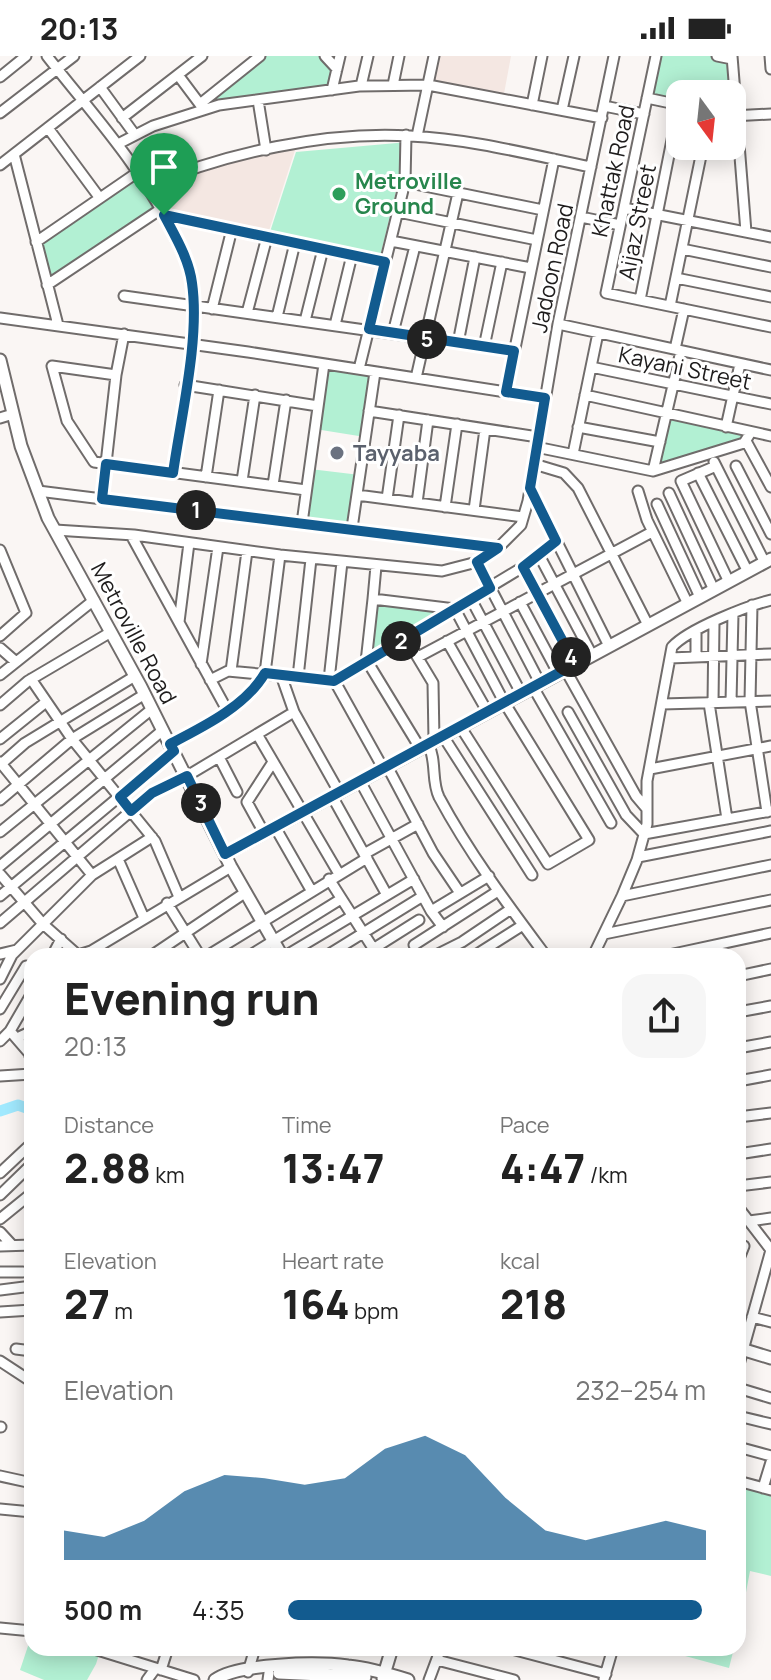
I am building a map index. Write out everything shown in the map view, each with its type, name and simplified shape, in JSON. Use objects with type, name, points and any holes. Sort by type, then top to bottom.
[{"type":"main road","name":"Metroville Road","points":[[0,360],[21,446],[55,530],[145,694],[231,867],[278,948]]},
{"type":"main road","points":[[225,854],[768,561]]},
{"type":"main road","points":[[746,1350],[771,1358]]},
{"type":"main road","points":[[380,1677],[384,1656]]},
{"type":"main road","points":[[380,1677],[389,1656]]},
{"type":"main road","points":[[215,1680],[227,1672],[329,1664],[380,1677]]},
{"type":"main road","points":[[225,1680],[248,1671],[268,1676],[408,1680]]},
{"type":"street","points":[[0,77],[26,56]]},
{"type":"street","points":[[47,56],[148,186],[187,264],[192,282],[191,344],[173,473]]},
{"type":"street","points":[[0,113],[74,56]]},
{"type":"street","points":[[0,165],[140,56]]},
{"type":"street","points":[[122,118],[202,56]]},
{"type":"street","points":[[202,107],[260,56]]},
{"type":"street","points":[[325,56],[337,69]]},
{"type":"street","points":[[332,90],[340,56]]},
{"type":"street","points":[[361,86],[368,56]]},
{"type":"street","points":[[393,85],[399,56]]},
{"type":"street","points":[[417,136],[434,56]]},
{"type":"street","points":[[532,105],[542,56]]},
{"type":"street","points":[[562,110],[574,56]]},
{"type":"street","name":"Jadoon Road","points":[[477,562],[498,548],[521,525],[558,324],[614,56]]},
{"type":"street","name":"Khattak Road","points":[[640,300],[606,293],[656,56]]},
{"type":"street","points":[[717,56],[732,58],[733,80]]},
{"type":"street","points":[[770,56],[771,69]]},
{"type":"street","points":[[178,75],[202,107]]},
{"type":"street","points":[[118,144],[202,107],[361,86],[428,85],[602,118]]},
{"type":"street","points":[[100,87],[135,135]]},
{"type":"street","points":[[647,98],[666,102]]},
{"type":"street","points":[[258,100],[266,150]]},
{"type":"street","points":[[604,106],[644,114]]},
{"type":"street","points":[[746,116],[771,114]]},
{"type":"street","points":[[48,128],[99,197]]},
{"type":"street","points":[[359,369],[405,182],[406,135]]},
{"type":"street","points":[[148,186],[231,156],[359,136],[417,136],[493,147],[591,167]]},
{"type":"street","points":[[14,154],[58,325]]},
{"type":"street","points":[[506,392],[554,159]]},
{"type":"street","name":"Aijaz Street","points":[[640,300],[668,160]]},
{"type":"street","points":[[670,306],[700,160]]},
{"type":"street","points":[[738,160],[746,232]]},
{"type":"street","points":[[36,242],[138,172]]},
{"type":"street","points":[[405,182],[543,210]]},
{"type":"street","points":[[416,378],[458,193]]},
{"type":"street","points":[[624,208],[771,237]]},
{"type":"street","points":[[47,285],[162,212],[385,262]]},
{"type":"street","points":[[398,212],[537,240]]},
{"type":"street","points":[[581,217],[620,225]]},
{"type":"street","points":[[212,309],[232,229]]},
{"type":"street","points":[[247,313],[267,237]]},
{"type":"street","points":[[391,241],[531,268]]},
{"type":"street","points":[[277,317],[295,243]]},
{"type":"street","points":[[393,333],[415,246]]},
{"type":"street","points":[[305,321],[323,249]]},
{"type":"street","points":[[682,249],[771,267]]},
{"type":"street","points":[[335,325],[352,255]]},
{"type":"street","points":[[458,343],[475,257]]},
{"type":"street","points":[[484,347],[502,262]]},
{"type":"street","points":[[676,278],[771,297]]},
{"type":"street","points":[[124,296],[514,351]]},
{"type":"street","points":[[640,300],[771,327]]},
{"type":"street","points":[[653,471],[673,384],[684,309]]},
{"type":"street","points":[[0,318],[545,398]]},
{"type":"street","points":[[558,324],[771,370]]},
{"type":"street","points":[[573,454],[598,333]]},
{"type":"street","points":[[102,499],[116,375],[124,334]]},
{"type":"street","points":[[302,523],[324,364]]},
{"type":"street","points":[[726,427],[740,364]]},
{"type":"street","points":[[116,375],[52,366],[67,421],[94,462],[306,490]]},
{"type":"street","name":"Kayani Street","points":[[591,367],[771,404]]},
{"type":"street","points":[[352,528],[375,372]]},
{"type":"street","points":[[185,385],[318,406]]},
{"type":"street","points":[[206,477],[219,390]]},
{"type":"street","points":[[242,481],[255,395]]},
{"type":"street","points":[[585,395],[726,427],[749,436],[770,438]]},
{"type":"street","points":[[273,485],[286,400]]},
{"type":"street","points":[[369,411],[485,429],[573,454],[653,471],[709,454],[749,436]]},
{"type":"street","points":[[0,418],[13,414]]},
{"type":"street","points":[[387,499],[399,415]]},
{"type":"street","points":[[417,503],[428,420]]},
{"type":"street","points":[[445,507],[457,424]]},
{"type":"street","points":[[578,427],[660,442]]},
{"type":"street","points":[[474,510],[485,429]]},
{"type":"street","points":[[749,436],[771,487]]},
{"type":"street","points":[[709,454],[768,561]]},
{"type":"street","points":[[534,464],[564,473],[578,488],[648,625]]},
{"type":"street","points":[[716,466],[681,481],[729,582]]},
{"type":"street","points":[[736,466],[771,534]]},
{"type":"street","points":[[698,473],[748,572]]},
{"type":"street","points":[[530,488],[609,646]]},
{"type":"street","points":[[38,491],[498,548]]},
{"type":"street","points":[[638,491],[652,532],[688,604]]},
{"type":"street","points":[[669,493],[714,590]]},
{"type":"street","points":[[357,495],[523,517]]},
{"type":"street","points":[[657,504],[700,597]]},
{"type":"street","points":[[55,530],[131,535],[376,566],[442,571],[477,562],[537,685],[611,823]]},
{"type":"street","points":[[418,657],[652,532]]},
{"type":"street","points":[[131,535],[227,710]]},
{"type":"street","points":[[210,680],[231,671],[331,680],[490,588],[556,541]]},
{"type":"street","points":[[179,622],[189,543]]},
{"type":"street","points":[[201,664],[218,547]]},
{"type":"street","points":[[0,550],[26,613],[0,636]]},
{"type":"street","points":[[231,671],[247,551]]},
{"type":"street","points":[[0,896],[120,797],[172,748],[257,687],[265,673],[280,555]]},
{"type":"street","points":[[539,555],[592,655]]},
{"type":"street","points":[[298,677],[311,559]]},
{"type":"street","points":[[342,562],[331,680],[460,893]]},
{"type":"street","points":[[376,566],[366,661],[532,875]]},
{"type":"street","points":[[523,567],[566,669]]},
{"type":"street","points":[[373,599],[455,609]]},
{"type":"street","points":[[471,599],[521,693]]},
{"type":"street","points":[[0,675],[94,600]]},
{"type":"street","points":[[597,948],[622,896],[644,834],[650,769],[672,647],[679,640],[714,623],[752,605],[771,600]]},
{"type":"street","points":[[520,602],[566,669],[636,796],[647,809]]},
{"type":"street","points":[[644,834],[769,811],[750,701],[752,605]]},
{"type":"street","points":[[455,609],[504,702],[589,840],[548,864],[460,726]]},
{"type":"street","points":[[731,702],[733,614]]},
{"type":"street","points":[[714,623],[711,703],[727,819]]},
{"type":"street","points":[[0,705],[31,679],[111,632]]},
{"type":"street","points":[[696,632],[696,657]]},
{"type":"street","points":[[406,638],[433,683],[431,742],[437,794],[498,891],[540,948]]},
{"type":"street","points":[[447,641],[487,711]]},
{"type":"street","points":[[0,648],[16,662]]},
{"type":"street","points":[[670,658],[771,654]]},
{"type":"street","points":[[281,675],[294,712],[387,895]]},
{"type":"street","points":[[92,875],[0,763],[25,743],[135,676]]},
{"type":"street","points":[[31,679],[72,739],[152,837],[179,897]]},
{"type":"street","points":[[0,800],[72,739],[145,694]]},
{"type":"street","points":[[662,704],[771,701]]},
{"type":"street","points":[[0,739],[46,702]]},
{"type":"street","points":[[0,832],[152,709]]},
{"type":"street","points":[[0,923],[152,793],[187,776],[294,712]]},
{"type":"street","points":[[568,712],[626,815],[644,834]]},
{"type":"street","points":[[0,866],[163,730]]},
{"type":"street","points":[[257,734],[339,874]]},
{"type":"street","points":[[650,769],[771,746]]},
{"type":"street","points":[[219,757],[237,792]]},
{"type":"street","points":[[273,762],[247,802],[311,890]]},
{"type":"street","points":[[360,781],[431,911],[443,927]]},
{"type":"street","points":[[219,948],[418,824]]},
{"type":"street","points":[[638,857],[771,831]]},
{"type":"street","points":[[0,979],[17,950],[92,875],[152,837]]},
{"type":"street","points":[[118,859],[144,918]]},
{"type":"street","points":[[622,896],[771,865]]},
{"type":"street","points":[[96,948],[231,867]]},
{"type":"street","points":[[0,874],[43,924],[69,948]]},
{"type":"street","points":[[431,911],[489,876]]},
{"type":"street","points":[[329,879],[373,948]]},
{"type":"street","points":[[298,948],[414,879]]},
{"type":"street","points":[[414,945],[498,891]]},
{"type":"street","points":[[163,948],[246,892]]},
{"type":"street","points":[[340,948],[423,896]]},
{"type":"street","points":[[262,948],[341,899]]},
{"type":"street","points":[[604,934],[771,900]]},
{"type":"street","points":[[167,903],[195,948]]},
{"type":"street","points":[[450,948],[511,909]]},
{"type":"street","points":[[381,948],[419,920]]},
{"type":"street","points":[[487,948],[523,925]]},
{"type":"street","points":[[701,948],[771,933]]},
{"type":"street","points":[[56,948],[61,939]]},
{"type":"street","points":[[0,954],[17,950]]},
{"type":"street","points":[[0,1009],[24,969]]},
{"type":"street","points":[[746,974],[771,969]]},
{"type":"street","points":[[746,1011],[771,1006]]},
{"type":"street","points":[[14,1034],[24,1011]]},
{"type":"street","points":[[0,1041],[24,1032]]},
{"type":"street","points":[[14,1034],[24,1047]]},
{"type":"street","points":[[746,1047],[771,1042]]},
{"type":"street","points":[[0,1083],[4,1075],[24,1074]]},
{"type":"street","points":[[746,1080],[771,1075]]},
{"type":"street","points":[[746,1116],[771,1113]]},
{"type":"street","points":[[746,1151],[771,1149]]},
{"type":"street","points":[[17,1178],[2,1169],[24,1150]]},
{"type":"street","points":[[0,1195],[24,1171]]},
{"type":"street","points":[[746,1185],[771,1182]]},
{"type":"street","points":[[0,1219],[24,1200]]},
{"type":"street","points":[[746,1215],[771,1218]]},
{"type":"street","points":[[746,1220],[771,1250],[768,1270],[746,1334]]},
{"type":"street","points":[[0,1232],[12,1245]]},
{"type":"street","points":[[0,1246],[24,1245]]},
{"type":"street","points":[[0,1272],[23,1272]]},
{"type":"street","points":[[0,1290],[24,1287]]},
{"type":"street","points":[[759,1293],[771,1297]]},
{"type":"street","points":[[0,1312],[24,1310]]},
{"type":"street","points":[[752,1317],[771,1322]]},
{"type":"street","points":[[16,1349],[24,1350]]},
{"type":"street","points":[[0,1361],[24,1377]]},
{"type":"street","points":[[746,1390],[771,1398]]},
{"type":"street","points":[[746,1418],[771,1424]]},
{"type":"street","points":[[746,1449],[771,1456]]},
{"type":"street","points":[[746,1483],[767,1489],[771,1462]]},
{"type":"street","points":[[0,1476],[24,1479]]},
{"type":"street","points":[[0,1509],[24,1511]]},
{"type":"street","points":[[0,1628],[24,1630]]},
{"type":"street","points":[[117,1656],[194,1680]]},
{"type":"street","points":[[147,1680],[158,1669],[164,1656]]},
{"type":"street","points":[[248,1671],[253,1656]]},
{"type":"street","points":[[429,1680],[438,1656]]},
{"type":"street","points":[[544,1656],[605,1677],[611,1656]]},
{"type":"street","points":[[437,1660],[514,1680]]},
{"type":"shaded area","points":[[434,56],[511,56],[503,99],[428,85]]},
{"type":"shaded area","points":[[297,144],[267,237],[164,215],[148,186],[182,172]]},
{"type":"green space","points":[[260,56],[321,56],[335,74],[332,90],[204,110],[200,104]]},
{"type":"green space","points":[[656,56],[717,56],[732,59],[732,80],[666,80],[666,101],[647,98]]},
{"type":"green space","name":"Metroville Ground","points":[[408,142],[379,261],[269,235],[296,152]]},
{"type":"green space","points":[[138,172],[161,209],[47,285],[36,242]]},
{"type":"green space","points":[[324,364],[375,372],[365,437],[315,429]]},
{"type":"green space","points":[[666,414],[751,432],[749,439],[653,471]]},
{"type":"green space","points":[[310,469],[360,475],[352,529],[302,523]]},
{"type":"green space","points":[[373,599],[455,609],[367,661]]},
{"type":"green space","points":[[746,1483],[771,1490],[771,1576],[750,1571],[746,1592]]},
{"type":"green space","points":[[25,1656],[98,1656],[87,1680],[44,1680],[20,1670]]},
{"type":"green space","points":[[685,1656],[732,1656],[729,1668]]},
{"type":"waterway","points":[[0,1111],[18,1105],[24,1107]]},
{"type":"place","name":"Metroville Ground","points":[[339,194]]},
{"type":"place","name":"Tayyaba","points":[[337,453]]},
{"type":"route","points":[[164,215],[385,262],[369,329],[514,351],[506,392],[545,398],[530,488],[556,541],[523,567],[575,664],[225,854],[187,776],[152,793],[131,811],[120,797],[174,751],[170,744],[229,709],[257,687],[265,673],[334,681],[490,588],[477,562],[498,548],[102,499],[106,464],[173,473],[191,344],[193,305],[187,264],[164,215]]}]
